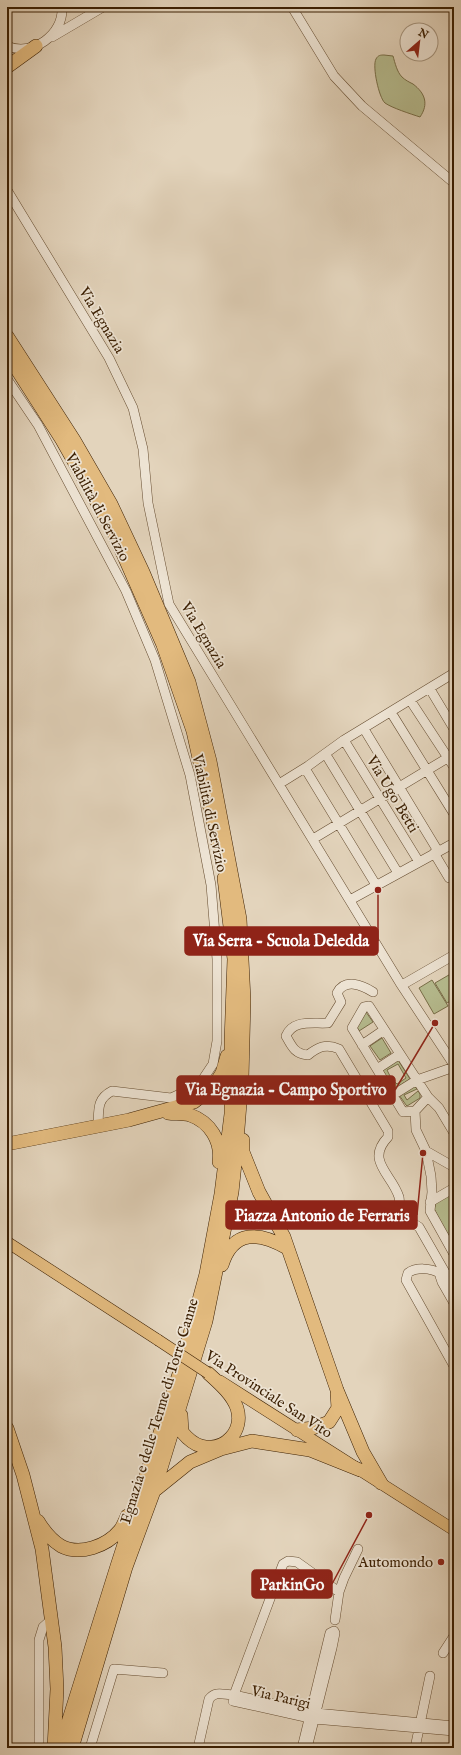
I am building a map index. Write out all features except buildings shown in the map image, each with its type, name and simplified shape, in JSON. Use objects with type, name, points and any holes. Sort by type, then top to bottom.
[{"type":"highway","points":[[7,67],[41,44]]},
{"type":"highway","name":"Egnazia e delle Terme di Torre Canne","points":[[7,336],[74,440],[111,504],[143,572],[190,682],[210,760],[240,919],[244,1000],[242,1078],[232,1192],[206,1321],[154,1490],[126,1566],[72,1748]]},
{"type":"highway","name":"Egnazia e delle Terme di Torre Canne","points":[[7,354],[62,440],[112,529],[163,646],[193,731],[224,874],[234,958],[231,1042],[231,1114],[221,1194],[206,1274],[179,1374],[60,1748]]},
{"type":"highway","points":[[7,1144],[98,1127],[162,1112],[194,1102],[213,1087],[222,1073],[231,1042]]},
{"type":"highway","points":[[242,1078],[243,1152],[259,1192],[284,1237],[337,1390],[363,1452],[381,1483]]},
{"type":"highway","points":[[162,1112],[190,1115],[205,1123],[215,1135],[220,1152],[211,1224],[214,1232]]},
{"type":"highway","points":[[206,1321],[225,1256],[230,1248],[242,1238],[257,1236],[272,1239],[287,1248]]},
{"type":"highway","points":[[187,1381],[181,1413],[182,1432],[189,1440],[201,1446],[213,1446],[226,1443],[232,1438],[239,1425],[237,1410],[235,1404],[222,1385],[208,1373]]},
{"type":"highway","points":[[297,1430],[313,1428],[329,1422],[338,1408],[337,1390]]},
{"type":"highway","points":[[7,1428],[23,1475],[43,1562],[51,1620],[57,1689],[54,1748]]},
{"type":"highway","points":[[32,1512],[46,1533],[62,1546],[82,1550],[102,1544],[120,1530],[134,1502],[156,1434],[161,1428]]},
{"type":"highway","points":[[154,1490],[190,1462],[221,1449],[252,1441],[310,1450],[360,1470]]},
{"type":"highway","points":[[43,1562],[54,1549],[62,1546]]},
{"type":"main road","name":"Via Provinciale San Vito","points":[[7,1242],[208,1373],[454,1530]]},
{"type":"street","points":[[41,44],[54,33],[60,22],[62,7]]},
{"type":"street","points":[[7,46],[23,49],[41,44],[103,7]]},
{"type":"street","points":[[292,7],[334,76],[362,106],[454,183]]},
{"type":"street","name":"Via Egnazia","points":[[7,190],[109,358],[132,408],[143,449],[148,503],[169,604],[402,986],[454,1066]]},
{"type":"street","name":"Viabilità di Servizio","points":[[7,379],[38,425],[126,591],[152,653],[190,775],[211,885],[217,959],[217,1041],[213,1064],[199,1085],[171,1098],[112,1091],[104,1095],[99,1105],[98,1127]]},
{"type":"street","points":[[279,784],[308,766],[344,740],[454,673]]},
{"type":"street","points":[[430,689],[454,729]]},
{"type":"street","points":[[412,703],[451,756],[454,768]]},
{"type":"street","points":[[392,714],[454,814]]},
{"type":"street","points":[[364,729],[400,787],[449,878]]},
{"type":"street","name":"Via Ugo Betti","points":[[344,740],[419,862]]},
{"type":"street","points":[[313,839],[451,756]]},
{"type":"street","points":[[328,758],[398,873]]},
{"type":"street","points":[[306,770],[376,885]]},
{"type":"street","points":[[350,900],[454,842]]},
{"type":"street","points":[[402,986],[454,956]]},
{"type":"street","points":[[373,992],[362,985],[349,984],[339,989],[337,993],[341,1002],[328,1023],[299,1023],[288,1031],[286,1036],[294,1050],[300,1054],[308,1055],[320,1046],[334,1046],[339,1049],[388,1131],[388,1137],[382,1143],[378,1152],[380,1166],[386,1172],[399,1198],[400,1216],[404,1220],[412,1222],[419,1227],[454,1288]]},
{"type":"street","points":[[428,1097],[415,1111],[403,1112],[352,1028],[364,1007],[369,1006],[428,1097],[439,1108],[454,1133]]},
{"type":"street","points":[[362,1045],[384,1030]]},
{"type":"street","points":[[377,1069],[400,1054]]},
{"type":"street","points":[[393,1095],[417,1080],[454,1066]]},
{"type":"street","points":[[415,1111],[416,1130],[426,1151],[432,1186],[430,1211],[452,1248]]},
{"type":"street","points":[[426,1151],[454,1167]]},
{"type":"street","points":[[430,1202],[454,1188]]},
{"type":"street","points":[[454,1303],[442,1282],[440,1274],[430,1270],[411,1271],[408,1273],[406,1280],[454,1366]]},
{"type":"street","points":[[335,1620],[339,1592],[358,1549]]},
{"type":"street","points":[[234,1696],[283,1564],[288,1561],[297,1562],[339,1592]]},
{"type":"street","points":[[39,1748],[39,1640],[43,1627],[51,1620]]},
{"type":"street","points":[[302,1748],[313,1715],[332,1648],[335,1633],[334,1631],[330,1633],[313,1715],[307,1748]]},
{"type":"street","points":[[443,1653],[454,1636]]},
{"type":"street","points":[[90,1748],[114,1669],[163,1673]]},
{"type":"street","points":[[415,1748],[430,1676]]},
{"type":"street","name":"Via Parigi","points":[[198,1748],[209,1699],[216,1693],[313,1715],[419,1726],[454,1732]]},
{"type":"street","name":"Via Parigi","points":[[419,1726],[454,1726]]},
{"type":"green space","points":[[384,55],[393,56],[400,75],[417,87],[423,95],[425,103],[420,117],[392,107],[385,103],[380,95],[375,63],[378,57]]},
{"type":"green space","points":[[454,972],[454,999],[447,1003],[435,983]]},
{"type":"green space","points":[[432,980],[448,1006],[434,1014],[419,988]]},
{"type":"green space","points":[[366,1012],[373,1022],[359,1031],[357,1027]]},
{"type":"green space","points":[[382,1038],[391,1053],[380,1060],[370,1046]]},
{"type":"green space","points":[[398,1060],[410,1079],[396,1088],[390,1081],[392,1079],[397,1084],[406,1078],[398,1064],[387,1070],[390,1076],[387,1077],[383,1069]]},
{"type":"green space","points":[[414,1086],[417,1089],[404,1095],[407,1100],[418,1091],[420,1098],[407,1106],[399,1095]]},
{"type":"green space","points":[[454,1193],[454,1239],[451,1241],[434,1209],[436,1203]]},
{"type":"place","name":"Via Serra - Scuola Deledda","points":[[378,890]]},
{"type":"place","name":"Via Egnazia - Campo Sportivo","points":[[435,1023]]},
{"type":"place","name":"Piazza Antonio de Ferraris","points":[[423,1153]]},
{"type":"place","name":"ParkinGo","points":[[369,1515]]},
{"type":"place","name":"Automondo","points":[[441,1562]]}]
